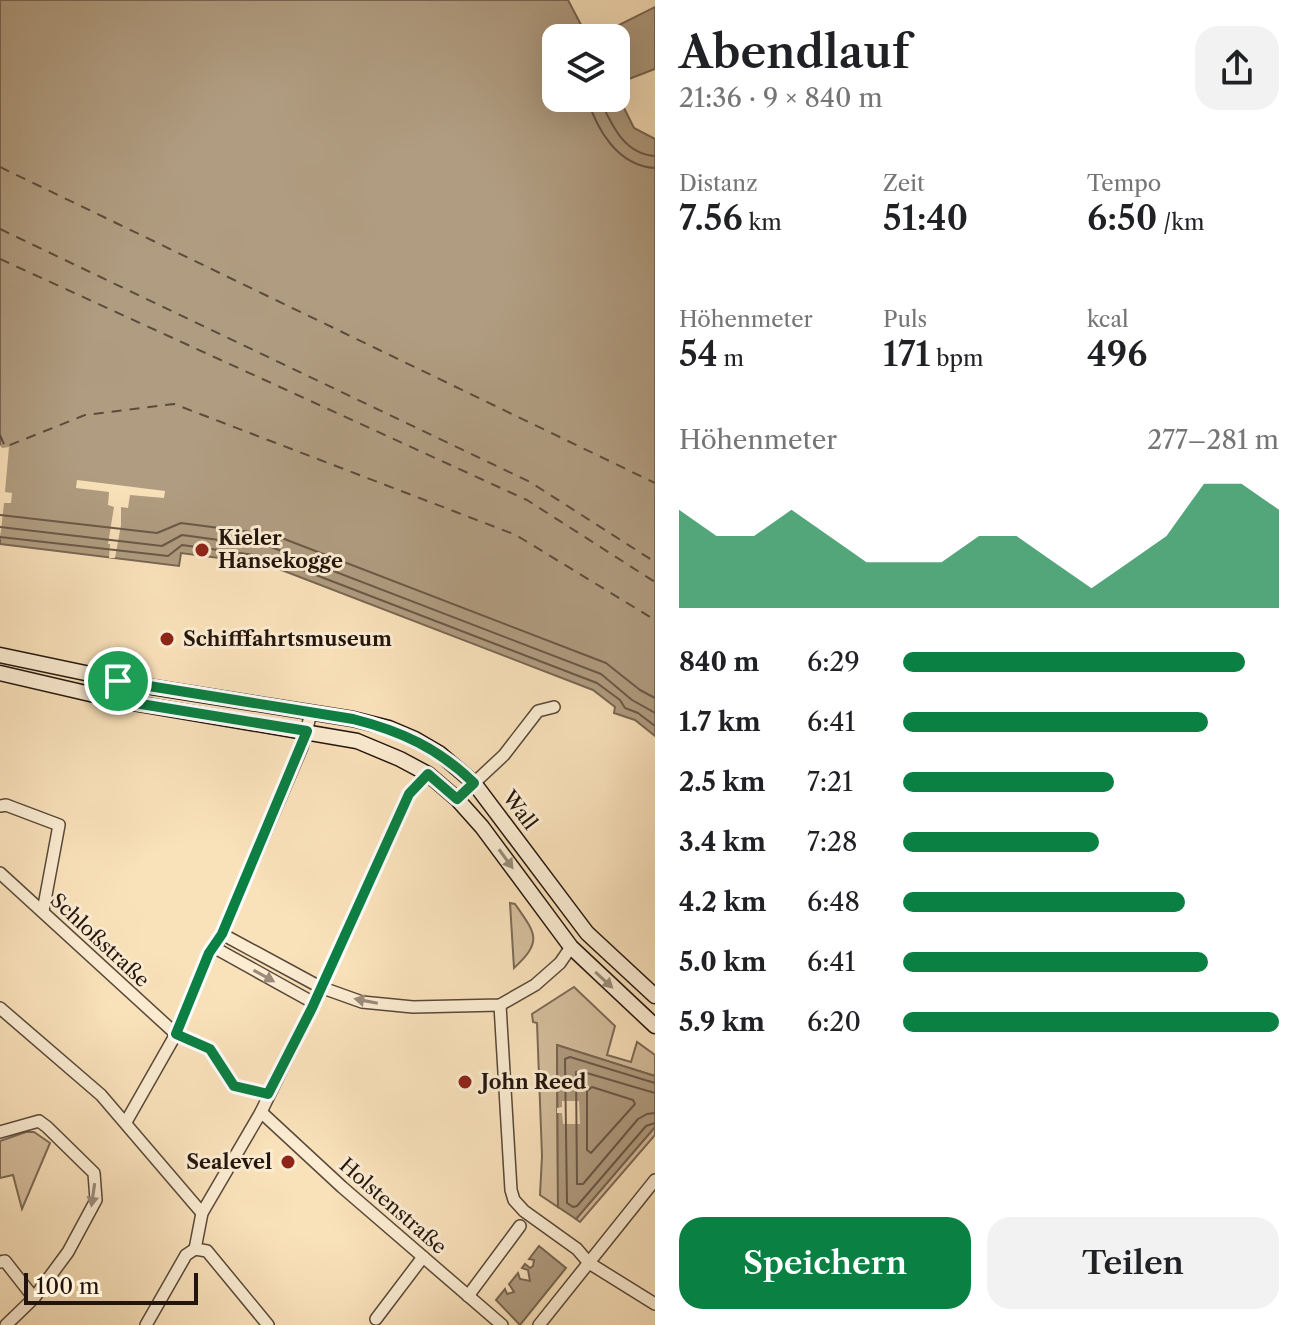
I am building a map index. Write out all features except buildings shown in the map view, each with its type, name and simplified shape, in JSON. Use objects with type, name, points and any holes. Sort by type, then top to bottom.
[{"type":"main road","name":"Wall","points":[[0,655],[118,681],[353,719],[389,728],[415,739],[439,753],[474,783],[587,933],[655,996]]},
{"type":"main road","name":"Wall","points":[[0,673],[116,700],[307,731],[370,746],[428,774],[457,799],[482,827],[571,947],[655,1026]]},
{"type":"street","points":[[116,700],[118,681]]},
{"type":"street","points":[[457,799],[504,755],[538,711],[554,707]]},
{"type":"street","points":[[126,1122],[176,1034],[209,953],[222,934],[307,731],[311,713]]},
{"type":"street","points":[[195,1249],[202,1213],[261,1112],[409,794],[428,774]]},
{"type":"street","points":[[0,806],[6,805],[59,825],[43,911]]},
{"type":"street","name":"Schloßstraße","points":[[0,873],[176,1034],[210,1049],[234,1086],[268,1094]]},
{"type":"street","points":[[222,934],[320,987],[362,1002],[413,1007],[500,1005],[535,985],[587,933]]},
{"type":"street","points":[[215,948],[314,1003]]},
{"type":"street","points":[[500,1005],[514,1200],[529,1215],[577,1249],[589,1263],[655,1304]]},
{"type":"street","points":[[0,1008],[101,1095],[202,1213]]},
{"type":"street","name":"Holstenstraße","points":[[261,1112],[502,1325]]},
{"type":"street","points":[[0,1132],[39,1121],[94,1173],[96,1200],[68,1252],[11,1323]]},
{"type":"street","points":[[539,1325],[655,1180]]},
{"type":"street","points":[[468,1296],[520,1226]]},
{"type":"street","points":[[146,1325],[186,1255],[195,1249],[207,1251],[268,1325]]},
{"type":"street","points":[[376,1319],[423,1257]]},
{"type":"street","points":[[0,1262],[5,1261],[34,1298]]},
{"type":"shaded area","points":[[510,903],[515,904],[522,914],[533,937],[529,951],[514,968]]},
{"type":"shaded area","points":[[574,987],[615,1026],[607,1055],[631,1062],[637,1042],[655,1055],[655,1076],[557,1045],[558,1207],[540,1195],[542,1156],[537,1023],[533,1022],[532,1014]]},
{"type":"shaded area","points":[[655,1127],[655,1135],[580,1222],[576,1219]]},
{"type":"shaded area","points":[[34,1132],[50,1143],[22,1209],[13,1175],[0,1178],[0,1141]]},
{"type":"water","points":[[0,0],[568,0],[581,24],[542,24],[542,112],[626,112],[634,128],[655,139],[655,736],[635,720],[614,713],[615,707],[593,690],[266,564],[181,553],[179,566],[0,544]]},
{"type":"water","points":[[655,7],[655,69],[630,79],[630,24],[621,24]]},
{"type":"water","points":[[557,1045],[655,1076],[655,1127],[576,1219],[558,1207]]},
{"type":"water","points":[[539,1246],[566,1268],[520,1325],[496,1300],[505,1289],[507,1294],[514,1292],[509,1284],[518,1273],[520,1279],[530,1281],[528,1270],[522,1268],[525,1264],[530,1268],[533,1266],[534,1260],[529,1259]]},
{"type":"pier","points":[[0,445],[2,448],[9,447],[5,492],[12,493],[11,503],[4,503],[0,540]]},
{"type":"pier","points":[[77,480],[165,491],[164,498],[130,495],[128,508],[121,507],[115,558],[109,558],[114,507],[108,505],[109,492],[76,488]]},
{"type":"pier","points":[[562,1101],[579,1101],[580,1124],[563,1124],[562,1113],[557,1113]]},
{"type":"ferry route","points":[[0,167],[655,483]]},
{"type":"ferry route","points":[[0,229],[530,482],[655,562]]},
{"type":"ferry route","points":[[0,259],[527,500],[655,582]]},
{"type":"ferry route","points":[[0,435],[5,447],[85,415],[174,404],[516,535],[655,620]]},
{"type":"place","name":"Kieler Hansekogge","points":[[202,550]]},
{"type":"place","name":"Schifffahrtsmuseum","points":[[167,639]]},
{"type":"place","name":"John Reed","points":[[465,1082]]},
{"type":"place","name":"Sealevel","points":[[288,1162]]},
{"type":"route","points":[[118,681],[353,719],[389,728],[439,753],[474,783],[457,799],[428,774],[409,794],[312,1008],[268,1094],[234,1086],[210,1049],[176,1034],[209,953],[222,934],[307,731],[116,700],[118,681]]}]
